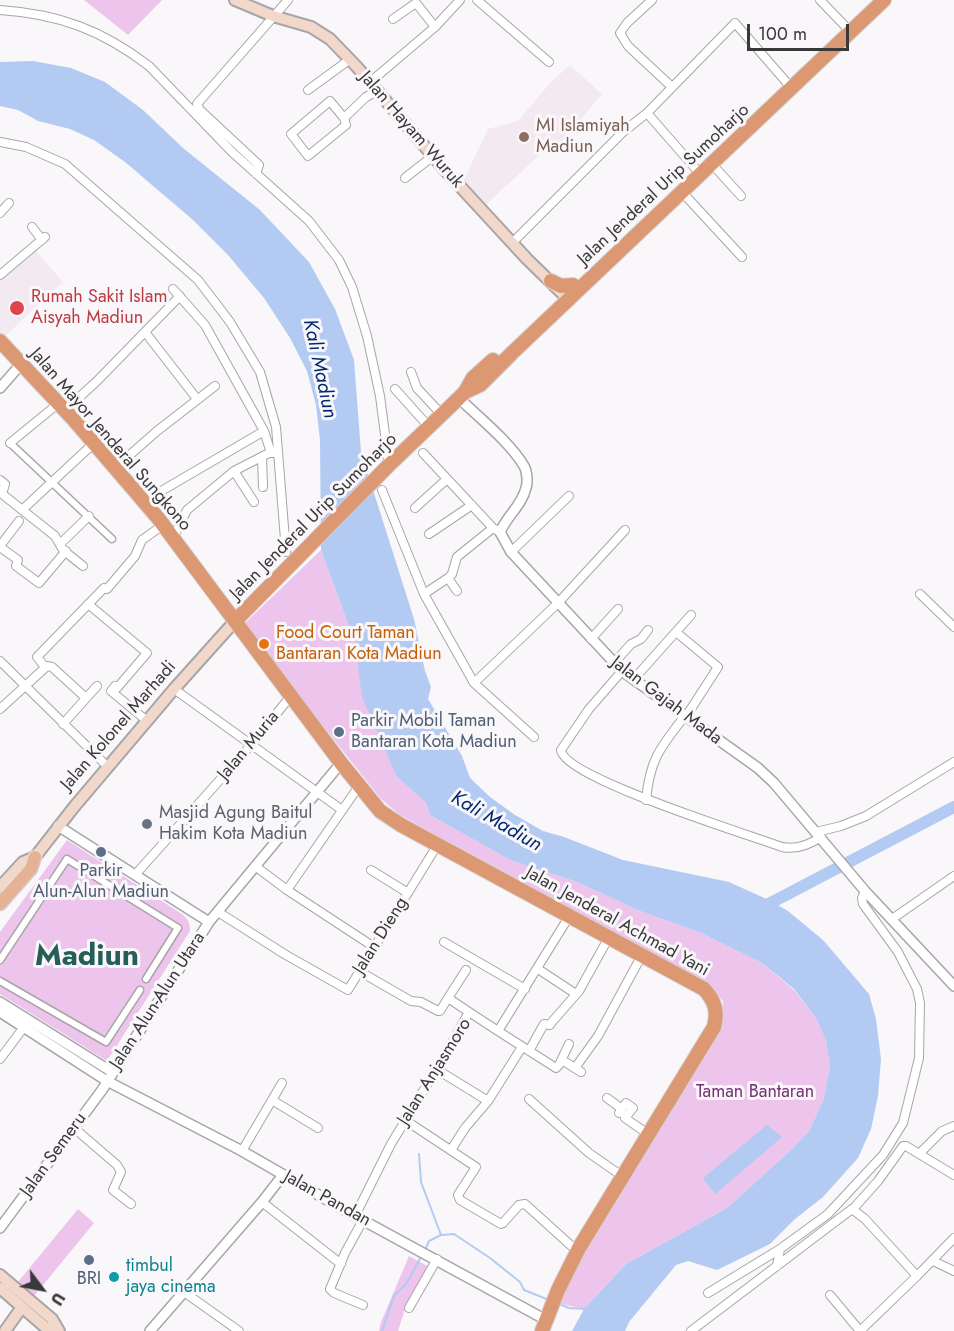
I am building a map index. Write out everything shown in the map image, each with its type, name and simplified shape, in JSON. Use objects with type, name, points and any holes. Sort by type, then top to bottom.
[{"type":"highway","name":"Jalan Jenderal Urip Sumoharjo","points":[[569,293],[696,168],[788,84],[874,0]]},
{"type":"highway","name":"Jalan Jenderal Urip Sumoharjo","points":[[237,620],[462,395],[474,378],[682,192],[885,0]]},
{"type":"highway","points":[[551,282],[561,286],[569,293]]},
{"type":"highway","name":"Jalan Mayor Jenderal Sungkono","points":[[0,341],[62,407],[146,504],[237,620]]},
{"type":"highway","name":"Jalan Jenderal Achmad Yani","points":[[237,620],[290,697],[380,811],[389,818],[704,989],[715,1005],[717,1016],[714,1027],[577,1251],[546,1321]]},
{"type":"main road","name":"Jalan Hayam Wuruk","points":[[235,0],[311,27],[330,39],[512,243],[551,282]]},
{"type":"main road","name":"Jalan Kolonel Marhadi","points":[[0,904],[31,869],[35,857],[58,826],[174,689],[237,620]]},
{"type":"main road","name":"Jalan Kolonel Marhadi","points":[[0,888],[23,862],[35,857]]},
{"type":"main road","points":[[0,1275],[52,1319],[59,1331]]},
{"type":"main road","points":[[0,1288],[45,1327],[59,1331]]},
{"type":"main road","points":[[5,1331],[22,1307]]},
{"type":"street","points":[[256,174],[259,165],[200,110],[197,104],[288,0]]},
{"type":"street","points":[[344,118],[460,0]]},
{"type":"street","points":[[477,0],[549,62]]},
{"type":"street","points":[[652,0],[627,23],[620,33],[628,46],[672,87]]},
{"type":"street","points":[[820,0],[846,27]]},
{"type":"street","points":[[393,20],[414,2],[435,27]]},
{"type":"street","points":[[0,10],[33,12],[61,19],[90,30],[135,56],[149,66],[232,152],[309,221],[339,260],[369,346],[380,396],[386,469]]},
{"type":"street","points":[[512,243],[623,132],[647,113],[735,23],[788,84]]},
{"type":"street","points":[[308,90],[349,60]]},
{"type":"street","points":[[330,101],[344,118],[346,125],[310,156],[291,134],[330,101]]},
{"type":"street","points":[[647,113],[696,168]]},
{"type":"street","points":[[0,142],[26,147],[65,164],[198,280],[230,322],[260,372],[276,427],[275,453],[286,552]]},
{"type":"street","points":[[405,178],[433,156]]},
{"type":"street","points":[[712,164],[741,196]]},
{"type":"street","points":[[682,192],[742,257]]},
{"type":"street","points":[[0,213],[9,203]]},
{"type":"street","points":[[0,275],[43,239],[32,227]]},
{"type":"street","points":[[173,289],[205,325],[275,453]]},
{"type":"street","points":[[112,539],[10,443],[96,382],[180,296]]},
{"type":"street","points":[[146,332],[197,399]]},
{"type":"street","points":[[0,388],[21,364]]},
{"type":"street","points":[[411,372],[417,388],[442,415]]},
{"type":"street","points":[[115,468],[215,386]]},
{"type":"street","points":[[395,389],[429,427]]},
{"type":"street","points":[[424,594],[452,574],[457,557],[497,530],[518,505],[527,487],[525,467],[462,395]]},
{"type":"street","points":[[146,504],[163,490],[264,431]]},
{"type":"street","points":[[22,510],[94,443]]},
{"type":"street","points":[[173,538],[187,510],[234,471],[275,453]]},
{"type":"street","points":[[423,453],[497,530]]},
{"type":"street","points":[[262,457],[263,487]]},
{"type":"street","points":[[234,471],[254,502]]},
{"type":"street","points":[[415,508],[447,479]]},
{"type":"street","points":[[0,480],[5,484],[1,495],[55,536],[66,551],[83,566]]},
{"type":"street","points":[[382,490],[424,594],[474,683],[534,737]]},
{"type":"street","points":[[512,552],[569,496]]},
{"type":"street","points":[[429,534],[472,505]]},
{"type":"street","points":[[60,544],[89,516]]},
{"type":"street","points":[[19,521],[0,546],[18,560],[16,566],[39,583],[66,551]]},
{"type":"street","points":[[45,667],[37,657],[104,588],[106,589],[135,556],[142,540],[163,525]]},
{"type":"street","name":"Jalan Gajah Mada","points":[[497,530],[512,552],[622,671],[758,768],[774,783],[864,890],[954,986]]},
{"type":"street","points":[[474,683],[558,603],[626,530]]},
{"type":"street","points":[[448,578],[457,591]]},
{"type":"street","points":[[920,594],[954,627]]},
{"type":"street","points":[[88,604],[147,653],[117,688],[115,686],[111,691],[147,721]]},
{"type":"street","points":[[591,639],[618,609]]},
{"type":"street","points":[[633,680],[691,615]]},
{"type":"street","points":[[614,663],[648,630]]},
{"type":"street","points":[[646,800],[648,776],[654,759],[718,667],[676,632]]},
{"type":"street","points":[[0,661],[108,767]]},
{"type":"street","points":[[0,709],[45,667],[50,665],[87,699]]},
{"type":"street","points":[[622,671],[589,709],[561,750],[565,759],[596,778],[646,800],[790,848],[806,845],[819,834],[866,816],[954,762]]},
{"type":"street","points":[[63,724],[97,686]]},
{"type":"street","points":[[174,689],[342,810]]},
{"type":"street","name":"Jalan Muria","points":[[135,875],[251,745],[290,697]]},
{"type":"street","name":"Jalan Alun-Alun Utara","points":[[110,1076],[209,922],[341,763]]},
{"type":"street","points":[[287,890],[359,786]]},
{"type":"street","points":[[58,826],[209,922]]},
{"type":"street","name":"Jalan Dieng","points":[[218,912],[286,955],[348,990],[438,844]]},
{"type":"street","points":[[0,960],[67,859],[178,928],[146,979]]},
{"type":"street","points":[[255,866],[287,890],[374,947]]},
{"type":"street","points":[[371,870],[408,893]]},
{"type":"street","points":[[892,919],[954,876]]},
{"type":"street","points":[[708,1293],[780,1249],[828,1214],[883,1155],[895,1139],[903,1122],[919,1058],[920,1003],[917,989],[898,952],[863,904],[864,890]]},
{"type":"street","name":"Jalan Anjasmoro","points":[[363,1305],[331,1291],[331,1286],[391,1144],[469,1012],[498,1032],[570,915]]},
{"type":"street","points":[[451,1150],[465,1128],[488,1101],[544,1024],[550,1025],[576,994],[609,937]]},
{"type":"street","points":[[444,942],[525,989]]},
{"type":"street","points":[[562,1060],[578,1070],[642,956]]},
{"type":"street","points":[[538,969],[576,994]]},
{"type":"street","points":[[359,970],[411,1001],[421,1002],[438,1011],[466,970]]},
{"type":"street","points":[[0,981],[106,1042],[140,990]]},
{"type":"street","points":[[448,998],[469,1012]]},
{"type":"street","points":[[0,1002],[110,1076]]},
{"type":"street","points":[[0,1012],[110,1076]]},
{"type":"street","points":[[0,1059],[24,1027]]},
{"type":"street","points":[[498,1032],[553,1067],[558,1066],[569,1044]]},
{"type":"street","points":[[436,1069],[488,1101]]},
{"type":"street","name":"Jalan Semeru","points":[[0,1228],[110,1076]]},
{"type":"street","name":"Jalan Pandan","points":[[110,1076],[359,1218],[421,1250],[546,1321]]},
{"type":"street","points":[[242,1151],[282,1083]]},
{"type":"street","points":[[607,1098],[620,1111],[626,1103],[633,1108],[625,1118],[648,1134]]},
{"type":"street","points":[[529,1099],[589,1153],[622,1176]]},
{"type":"street","points":[[272,1100],[318,1128]]},
{"type":"street","points":[[405,1120],[477,1167],[458,1195],[460,1200],[501,1224],[519,1205],[525,1204],[577,1251]]},
{"type":"street","points":[[919,1154],[942,1131],[954,1126]]},
{"type":"street","points":[[74,1128],[117,1165],[121,1172],[113,1190],[131,1204]]},
{"type":"street","points":[[692,1331],[853,1209],[878,1181],[900,1149],[906,1146],[954,1175]]},
{"type":"street","points":[[150,1331],[262,1202],[283,1174]]},
{"type":"street","points":[[262,1202],[343,1259]]},
{"type":"street","points":[[853,1209],[917,1276]]},
{"type":"street","points":[[830,1295],[860,1331],[954,1238]]},
{"type":"street","points":[[777,1266],[780,1249]]},
{"type":"street","points":[[409,1308],[437,1259]]},
{"type":"street","points":[[933,1261],[954,1272]]},
{"type":"street","points":[[184,1292],[239,1331]]},
{"type":"shaded area","name":"MI Islamiyah Madiun","points":[[570,65],[602,94],[558,146],[549,146],[480,210],[460,188],[488,129],[518,121],[551,82]]},
{"type":"shaded area","name":"Rumah Sakit Islam Aisyah Madiun","points":[[34,249],[63,282],[3,338],[0,335],[0,278]]},
{"type":"green space","points":[[84,0],[162,0],[128,35]]},
{"type":"green space","name":"Taman Bantaran","points":[[321,550],[355,643],[358,660],[397,777],[426,803],[430,815],[510,860],[577,882],[640,911],[701,933],[762,963],[794,990],[817,1020],[826,1041],[830,1067],[823,1101],[809,1131],[727,1208],[626,1264],[584,1309],[558,1303],[578,1258],[721,1025],[723,1001],[713,990],[400,815],[381,799],[243,625]]},
{"type":"green space","points":[[67,840],[182,914],[190,926],[190,931],[107,1061],[0,994],[0,932]]},
{"type":"green space","points":[[78,1209],[94,1223],[34,1296],[18,1282]]},
{"type":"green space","points":[[409,1256],[431,1268],[405,1309],[398,1331],[379,1331],[381,1322]]},
{"type":"water","name":"Kali Madiun","points":[[33,61],[71,68],[105,82],[143,110],[183,148],[260,210],[309,262],[335,309],[354,360],[361,452],[414,619],[425,671],[431,687],[428,699],[462,756],[470,778],[490,797],[543,831],[623,860],[729,882],[771,901],[788,911],[823,940],[869,994],[876,1019],[881,1059],[878,1096],[871,1129],[858,1158],[823,1197],[795,1219],[770,1244],[717,1270],[688,1261],[676,1265],[629,1322],[625,1331],[572,1331],[584,1309],[626,1264],[727,1208],[809,1131],[823,1101],[830,1067],[826,1041],[817,1020],[794,989],[762,963],[701,933],[640,911],[577,882],[510,860],[430,815],[426,803],[397,777],[362,697],[355,643],[321,550],[320,440],[316,405],[307,371],[290,338],[264,298],[228,255],[193,220],[125,162],[94,140],[70,129],[38,121],[18,110],[0,106],[0,62]]},
{"type":"water","points":[[767,1125],[782,1137],[715,1194],[703,1178]]},
{"type":"waterway","points":[[759,909],[954,807]]},
{"type":"waterway","points":[[419,1154],[421,1182],[441,1235]]},
{"type":"waterway","points":[[425,1250],[429,1241],[441,1235],[454,1234],[490,1258],[520,1282],[524,1290],[549,1300]]},
{"type":"waterway","points":[[382,1331],[394,1296],[407,1283],[422,1255]]},
{"type":"waterway","points":[[557,1303],[569,1308],[586,1309]]},
{"type":"place","name":"MI Islamiyah Madiun","points":[[524,137]]},
{"type":"place","name":"Rumah Sakit Islam Aisyah Madiun","points":[[17,308]]},
{"type":"place","name":"Food Court Taman Bantaran Kota Madiun","points":[[264,644]]},
{"type":"place","name":"Parkir Mobil Taman Bantaran Kota Madiun","points":[[339,732]]},
{"type":"place","name":"Masjid Agung Baitul Hakim Kota Madiun","points":[[147,824]]},
{"type":"place","name":"Parkir Alun-Alun Madiun","points":[[101,852]]},
{"type":"place","name":"BRI","points":[[89,1260]]},
{"type":"place","name":"timbul jaya cinema","points":[[114,1277]]},
{"type":"district","name":"Madiun","points":[[87,958]]}]
